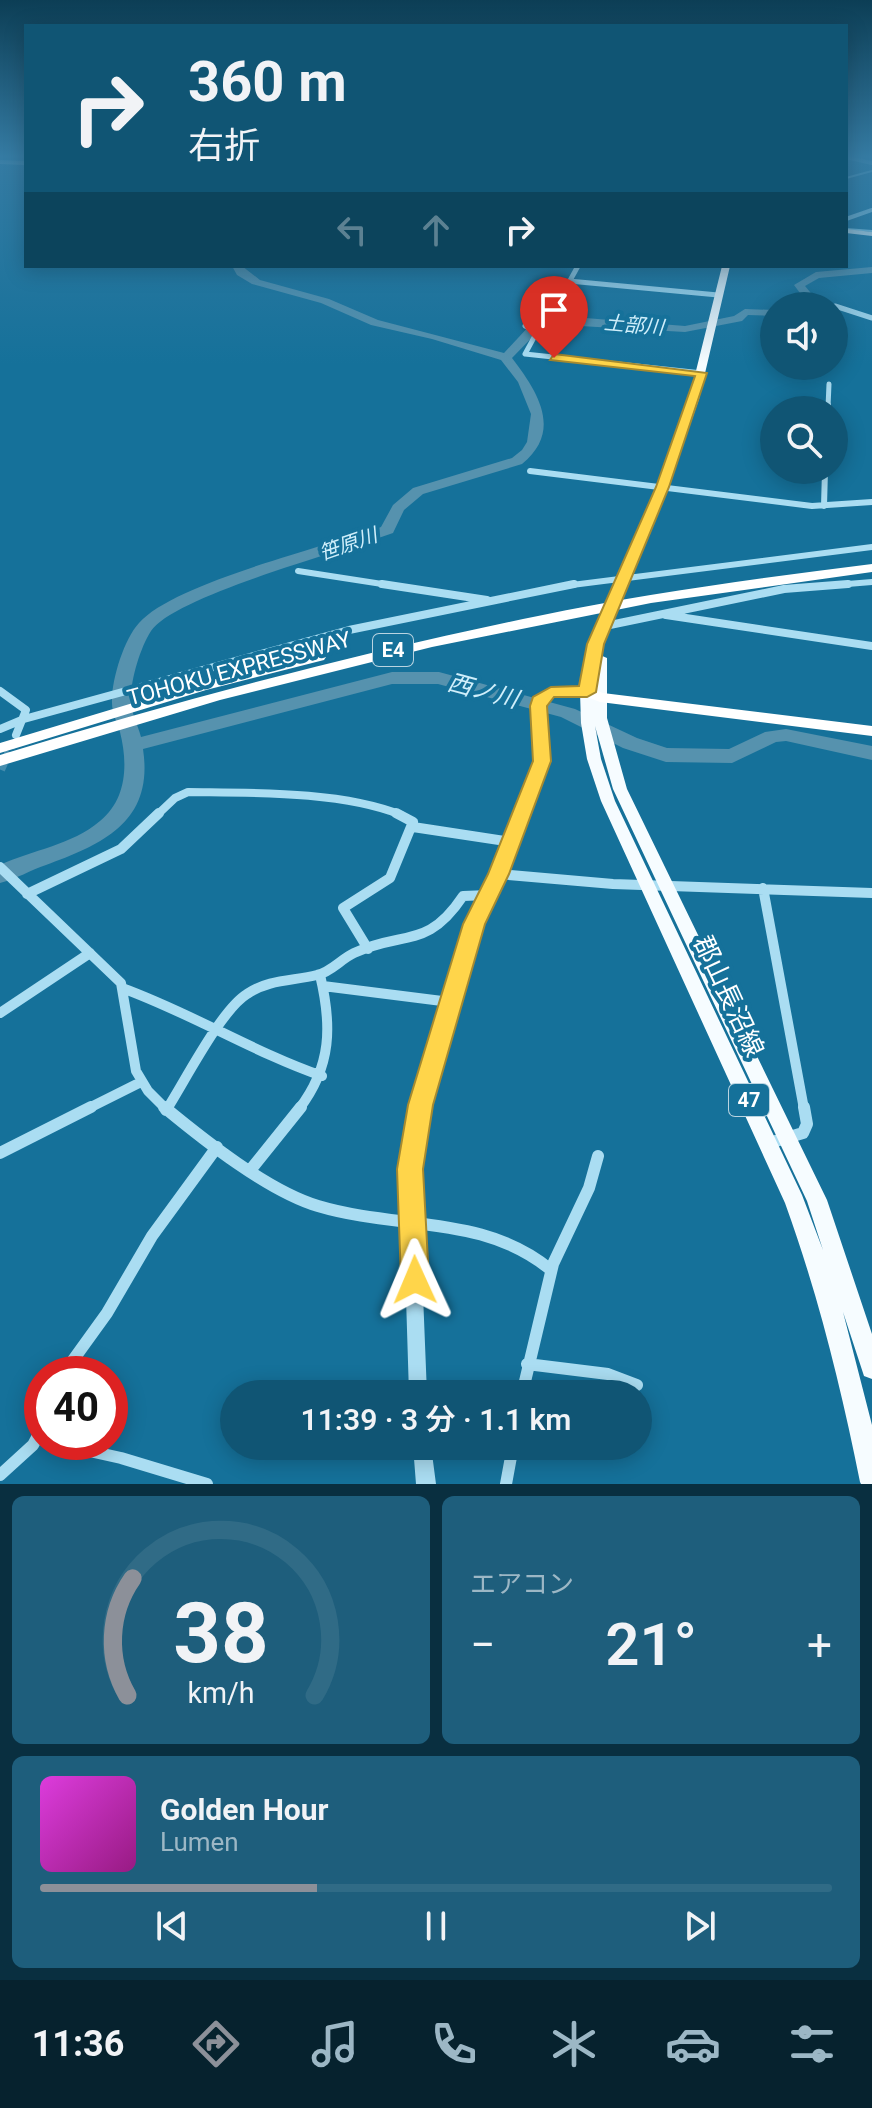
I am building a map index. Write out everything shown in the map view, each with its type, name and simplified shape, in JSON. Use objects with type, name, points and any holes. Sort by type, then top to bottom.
[{"type":"highway","name":"TOHOKU EXPRESSWAY","points":[[0,748],[201,687],[423,632],[872,559]]},
{"type":"highway","name":"TOHOKU EXPRESSWAY","points":[[633,596],[872,568]]},
{"type":"highway","name":"TOHOKU EXPRESSWAY","points":[[0,761],[190,703],[601,602]]},
{"type":"highway","points":[[596,692],[872,720]]},
{"type":"highway","points":[[596,692],[872,731]]},
{"type":"main road","points":[[848,231],[872,234]]},
{"type":"main road","name":"郡山長沼線","points":[[725,268],[702,373],[663,487],[595,644],[595,725],[608,801],[657,884],[789,1139],[823,1214],[872,1368]]},
{"type":"main road","name":"郡山長沼線","points":[[657,884],[821,1270],[853,1386],[872,1482]]},
{"type":"street","points":[[577,268],[552,313],[525,326],[537,332],[525,353],[702,373]]},
{"type":"street","points":[[569,281],[718,295]]},
{"type":"street","points":[[848,310],[872,318]]},
{"type":"street","points":[[829,384],[829,396]]},
{"type":"street","points":[[530,471],[824,506],[872,502]]},
{"type":"street","points":[[824,506],[825,484]]},
{"type":"street","points":[[0,729],[24,719],[349,630],[627,575],[872,547]]},
{"type":"street","points":[[298,571],[488,601]]},
{"type":"street","points":[[605,626],[784,589],[872,582]]},
{"type":"street","points":[[661,614],[872,646]]},
{"type":"street","points":[[418,1380],[410,1169],[420,1105],[474,924],[512,842],[542,761],[539,706],[542,697],[569,690],[596,692]]},
{"type":"street","points":[[0,691],[24,705],[24,719],[16,735]]},
{"type":"street","points":[[25,892],[121,849],[175,798],[188,792],[331,801],[400,814],[412,820],[413,827],[390,878],[343,908],[368,949]]},
{"type":"street","points":[[413,827],[512,842]]},
{"type":"street","points":[[0,867],[122,988],[138,990],[219,1028],[279,1061],[322,1076]]},
{"type":"street","points":[[498,874],[872,893]]},
{"type":"street","points":[[763,888],[807,1124],[803,1133],[769,1143]]},
{"type":"street","points":[[321,980],[348,955],[434,930],[443,924],[463,896],[489,895]]},
{"type":"street","points":[[0,1013],[90,953]]},
{"type":"street","points":[[166,1110],[234,1006],[253,989],[282,979],[321,980],[450,1002]]},
{"type":"street","points":[[252,1168],[322,1076],[330,1043],[321,980]]},
{"type":"street","points":[[122,988],[122,1003],[141,1082],[166,1110],[217,1147],[314,1204],[506,1241],[540,1258],[551,1270]]},
{"type":"street","points":[[0,1153],[141,1082]]},
{"type":"street","points":[[76,1356],[107,1313],[152,1236],[217,1147]]},
{"type":"street","points":[[524,1380],[551,1270],[589,1188],[598,1156]]},
{"type":"street","points":[[527,1364],[608,1374],[624,1380]]},
{"type":"street","points":[[0,1475],[24,1453]]},
{"type":"street","points":[[128,1460],[207,1484]]},
{"type":"street","points":[[423,1460],[426,1484]]},
{"type":"street","points":[[506,1484],[510,1460]]},
{"type":"waterway","points":[[848,229],[872,231]]},
{"type":"waterway","name":"笹原川","points":[[238,268],[256,282],[325,301],[375,323],[435,336],[505,357]]},
{"type":"waterway","name":"土部川","points":[[805,292],[799,285],[816,275],[872,270]]},
{"type":"waterway","name":"土部川","points":[[505,357],[517,350],[535,326],[548,318],[685,329],[738,319],[745,312],[760,313]]},
{"type":"waterway","name":"笹原川","points":[[0,875],[93,837],[116,819],[124,808],[135,771],[121,701],[130,662],[145,626],[188,599],[258,572],[387,530],[398,508],[418,491],[517,461],[527,453],[534,442],[538,414],[524,382],[505,357]]},
{"type":"waterway","name":"西ノ川","points":[[133,745],[392,678],[439,678],[568,713],[630,743],[666,755],[732,756],[772,736],[786,735],[872,753]]},
{"type":"tunnel","points":[[1,770],[13,742]]},
{"type":"route","points":[[415,1280],[410,1169],[420,1105],[474,924],[522,817],[542,761],[543,735],[539,706],[542,697],[551,692],[587,692],[595,644],[663,487],[702,373],[554,358]]}]
